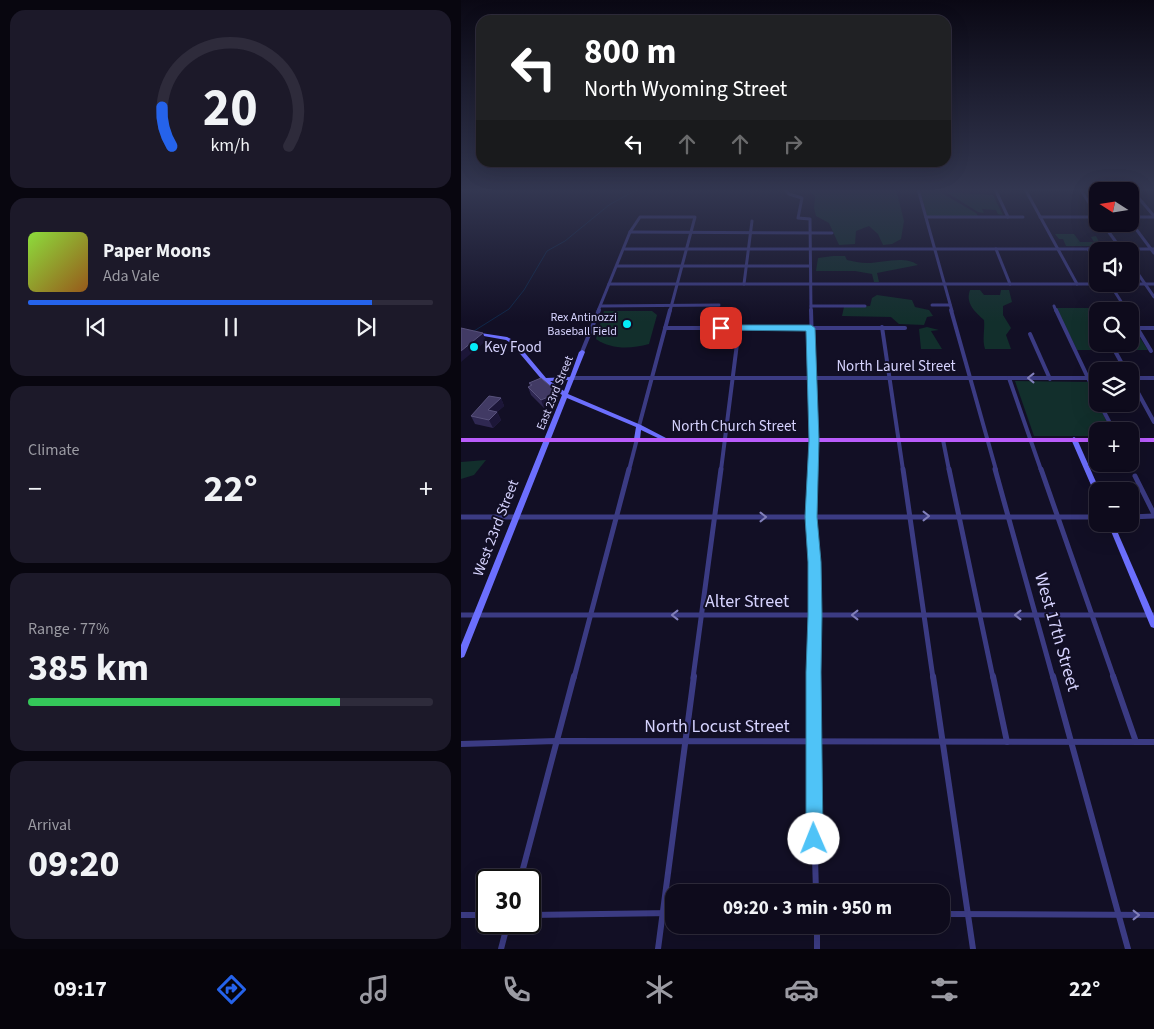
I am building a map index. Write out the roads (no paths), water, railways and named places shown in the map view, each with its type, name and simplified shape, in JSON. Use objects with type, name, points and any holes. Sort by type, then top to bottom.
[{"type":"main road","points":[[463,331],[507,339],[513,342],[545,380],[565,395],[639,426],[664,439]]},
{"type":"main road","name":"East 23rd Street","points":[[547,440],[582,352]]},
{"type":"main road","points":[[637,439],[639,426]]},
{"type":"main road","points":[[1074,439],[1093,482]]},
{"type":"main road","name":"North Church Street","points":[[461,440],[1089,440]]},
{"type":"main road","name":"West 23rd Street","points":[[461,655],[547,440]]},
{"type":"main road","points":[[1139,440],[1154,440]]},
{"type":"main road","points":[[1115,532],[1154,626]]},
{"type":"street","name":"East 23rd Street","points":[[582,352],[625,249],[630,233]]},
{"type":"street","points":[[639,426],[691,233]]},
{"type":"street","points":[[744,284],[751,233]]},
{"type":"street","points":[[810,233],[814,440],[811,517],[815,562],[816,884]]},
{"type":"street","name":"West 17th Street","points":[[931,233],[1129,949]]},
{"type":"street","points":[[1049,233],[1077,284]]},
{"type":"street","points":[[1140,233],[1154,253]]},
{"type":"street","points":[[625,249],[1088,249]]},
{"type":"street","points":[[996,249],[1010,284]]},
{"type":"street","points":[[1139,249],[1152,249]]},
{"type":"street","points":[[617,266],[810,266]]},
{"type":"street","points":[[1139,275],[1154,297]]},
{"type":"street","points":[[609,284],[1089,284]]},
{"type":"street","points":[[1139,284],[1154,284]]},
{"type":"street","points":[[601,306],[719,305]]},
{"type":"street","points":[[932,305],[951,305]]},
{"type":"street","points":[[811,306],[865,306]]},
{"type":"street","points":[[1054,306],[1088,378]]},
{"type":"street","points":[[665,328],[905,328]]},
{"type":"street","points":[[658,949],[739,328]]},
{"type":"street","points":[[882,328],[900,440],[973,949]]},
{"type":"street","points":[[1139,328],[1154,328]]},
{"type":"street","points":[[1139,331],[1151,351]]},
{"type":"street","points":[[1031,334],[1050,378]]},
{"type":"street","name":"North Laurel Street","points":[[545,380],[571,378],[1088,378]]},
{"type":"street","points":[[1009,378],[1136,742]]},
{"type":"street","points":[[1139,378],[1154,378]]},
{"type":"street","points":[[1139,394],[1154,422]]},
{"type":"street","points":[[522,869],[637,439]]},
{"type":"street","points":[[943,440],[1007,742]]},
{"type":"street","points":[[1135,476],[1154,515],[1139,516]]},
{"type":"street","points":[[461,517],[1089,517]]},
{"type":"street","name":"Alter Street","points":[[461,615],[1151,615]]},
{"type":"street","name":"North Locust Street","points":[[461,744],[556,741],[1154,742]]},
{"type":"street","points":[[541,915],[663,913]]},
{"type":"street","points":[[950,914],[1154,915]]},
{"type":"street","points":[[461,915],[476,915]]},
{"type":"street","points":[[501,949],[505,934]]},
{"type":"street","points":[[817,934],[817,949]]},
{"type":"waterway","points":[[474,331],[509,309],[524,290],[547,251],[574,233]]},
{"type":"place","name":"Rex Antinozzi Baseball Field","points":[[627,324]]},
{"type":"place","name":"Key Food","points":[[474,347]]}]
